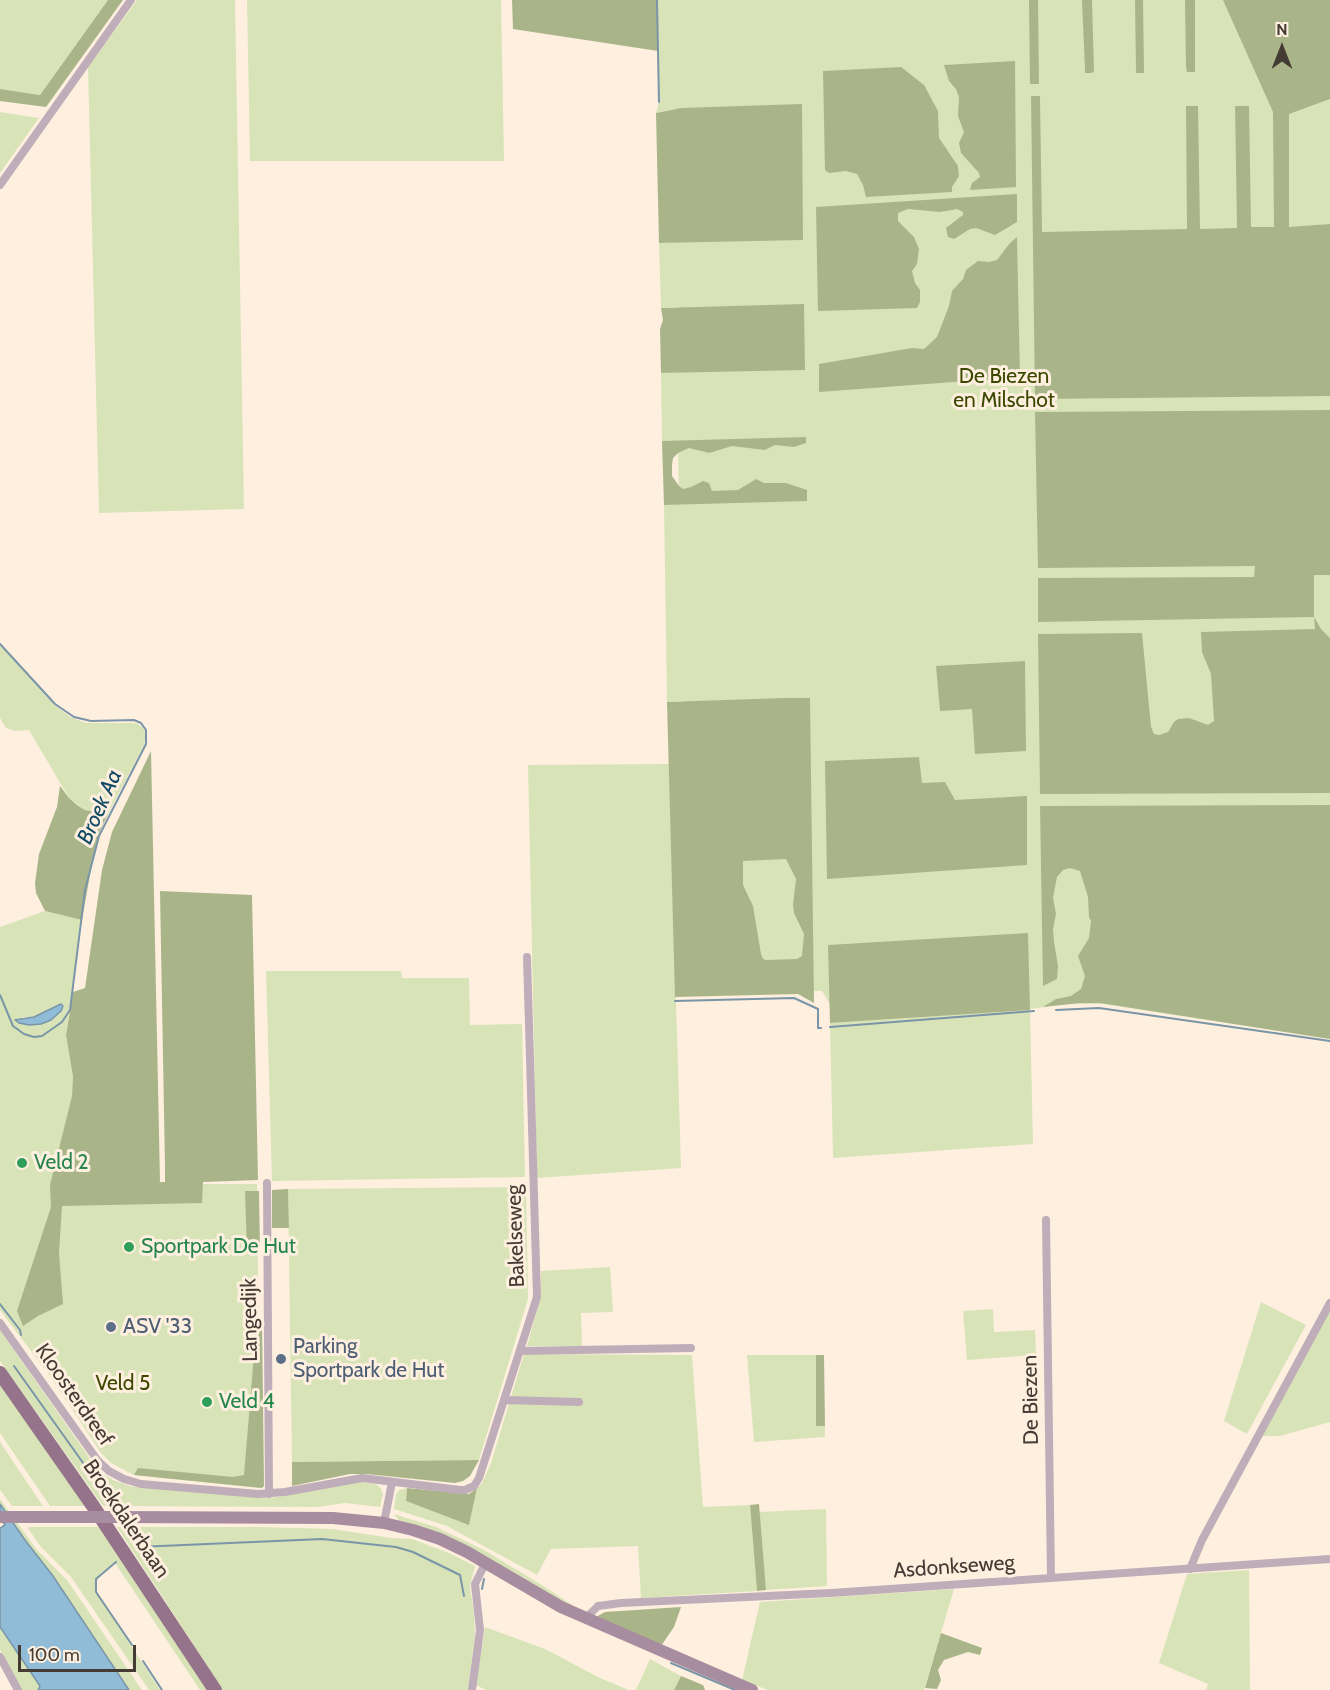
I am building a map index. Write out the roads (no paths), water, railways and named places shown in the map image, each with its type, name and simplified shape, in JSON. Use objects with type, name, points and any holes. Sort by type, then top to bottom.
[{"type":"main road","name":"Broekdalerbaan","points":[[0,1372],[93,1506],[215,1690]]},
{"type":"street","points":[[0,185],[131,0]]},
{"type":"street","name":"Bakelseweg","points":[[392,1482],[462,1490],[474,1485],[479,1478],[537,1297],[527,957]]},
{"type":"street","name":"Langedijk","points":[[267,1183],[270,1494]]},
{"type":"street","name":"De Biezen","points":[[1046,1220],[1051,1578]]},
{"type":"street","points":[[1190,1569],[1202,1540],[1330,1303]]},
{"type":"street","name":"Kloosterdreef","points":[[0,1323],[98,1461],[109,1471],[124,1479],[141,1484],[270,1494],[354,1479],[392,1482]]},
{"type":"street","points":[[520,1351],[691,1348]]},
{"type":"street","points":[[504,1400],[579,1401]]},
{"type":"street","points":[[384,1523],[392,1482]]},
{"type":"street","points":[[0,1517],[333,1518],[384,1523],[440,1539],[486,1562],[561,1607],[752,1690]]},
{"type":"street","name":"Asdonkseweg","points":[[586,1618],[600,1605],[1330,1559]]},
{"type":"street","points":[[472,1690],[480,1630],[475,1584],[486,1562]]},
{"type":"street","points":[[0,1657],[18,1690]]},
{"type":"water","points":[[61,1004],[63,1006],[61,1011],[51,1020],[41,1024],[29,1025],[15,1020],[34,1017]]},
{"type":"water","points":[[0,1504],[53,1576],[129,1690],[38,1690],[40,1686],[0,1627],[0,1528],[5,1525],[0,1517]]},
{"type":"waterway","points":[[657,0],[659,102]]},
{"type":"waterway","name":"Broek Aa","points":[[0,644],[55,704],[74,717],[91,721],[134,720],[141,723],[146,730],[146,744],[99,836],[85,890],[70,1010],[62,1022],[42,1036],[34,1037],[24,1034],[13,1026],[0,995]]},
{"type":"waterway","points":[[675,1001],[794,998],[818,1009],[818,1028],[821,1028]]},
{"type":"waterway","points":[[1056,1010],[1099,1008],[1330,1041]]},
{"type":"waterway","points":[[830,1027],[1034,1011]]},
{"type":"waterway","name":"Broek Aa","points":[[0,1304],[20,1330],[21,1335]]},
{"type":"waterway","points":[[14,1366],[91,1474]]},
{"type":"waterway","points":[[138,1547],[322,1539],[396,1547],[413,1552],[460,1575],[464,1596]]},
{"type":"waterway","points":[[116,1562],[96,1579],[96,1592],[132,1645]]},
{"type":"waterway","points":[[482,1589],[484,1579]]},
{"type":"waterway","points":[[143,1661],[162,1690]]},
{"type":"waterway","points":[[671,1663],[735,1690]]},
{"type":"place","name":"Veld 2","points":[[22,1163]]},
{"type":"place","name":"Sportpark De Hut","points":[[129,1247]]},
{"type":"place","name":"ASV '33","points":[[111,1327]]},
{"type":"place","name":"Parking Sportpark de Hut","points":[[281,1359]]},
{"type":"place","name":"Veld 4","points":[[207,1402]]},
{"type":"park label","name":"De Biezen en Milschot","points":[[1004,389]]},
{"type":"park label","name":"Veld 5","points":[[123,1384]]}]
